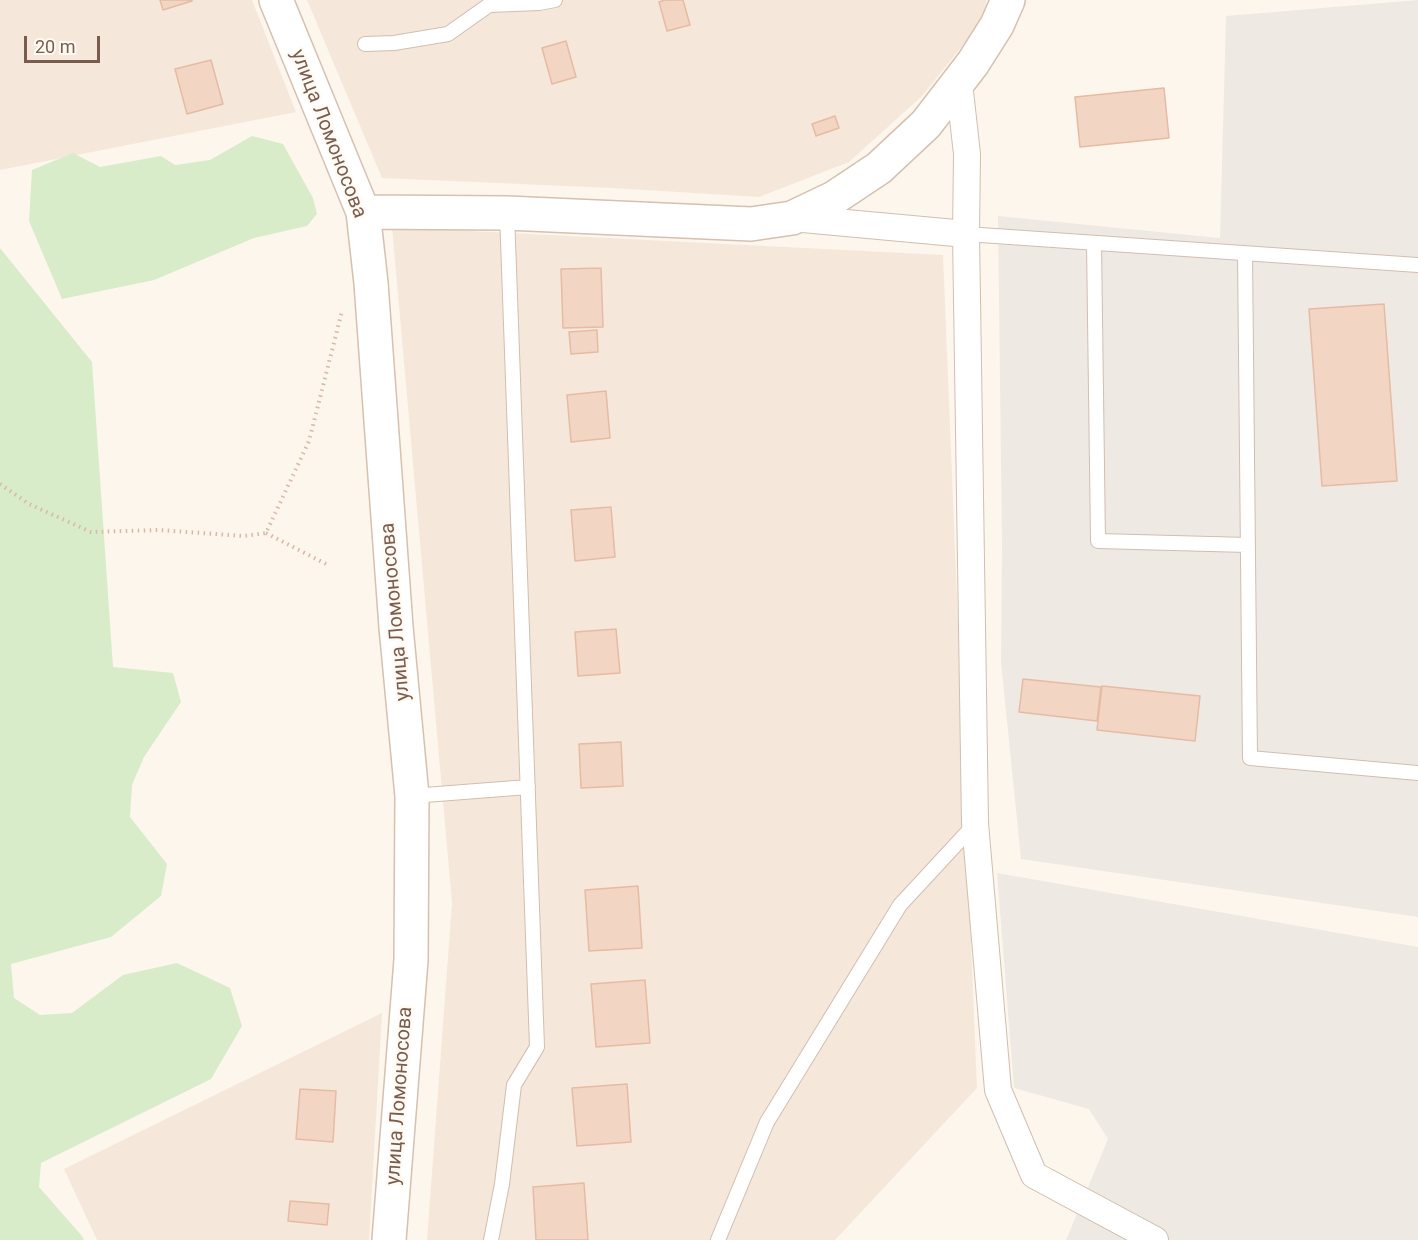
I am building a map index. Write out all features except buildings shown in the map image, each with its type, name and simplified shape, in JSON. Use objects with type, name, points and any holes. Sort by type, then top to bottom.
[{"type":"main road","name":"улица Ломоносова","points":[[276,0],[363,212],[371,283],[396,627],[412,796],[411,960],[389,1240]]},
{"type":"main road","points":[[363,212],[507,213],[752,224],[792,218],[834,198],[879,168],[926,124],[959,83],[997,25],[1008,0]]},
{"type":"street","points":[[959,83],[967,154],[966,234],[975,823],[999,1090],[1034,1175],[1147,1238]]},
{"type":"street","points":[[792,218],[966,234]]},
{"type":"lane","points":[[365,44],[394,43],[448,34],[489,5],[555,0]]},
{"type":"lane","points":[[491,1240],[502,1184],[514,1085],[537,1047],[507,213]]},
{"type":"lane","points":[[966,234],[1418,265]]},
{"type":"lane","points":[[1094,243],[1098,541],[1248,544]]},
{"type":"lane","points":[[1245,253],[1250,758],[1418,773]]},
{"type":"lane","points":[[412,796],[528,787]]},
{"type":"lane","points":[[718,1240],[767,1122],[900,905],[975,823]]},
{"type":"path","points":[[266,533],[309,441],[342,310],[371,283]]},
{"type":"path","points":[[0,484],[29,504],[91,532],[159,530],[244,536],[266,533],[328,564]]},
{"type":"shaded area","points":[[0,0],[252,0],[296,112],[0,170]]},
{"type":"shaded area","points":[[307,0],[987,0],[981,23],[921,97],[849,162],[759,197],[382,178]]},
{"type":"shaded area","points":[[1418,0],[1418,917],[1021,859],[1001,662],[998,216],[1220,238],[1226,16]]},
{"type":"shaded area","points":[[392,227],[943,255],[977,1088],[835,1240],[427,1240],[452,903]]},
{"type":"shaded area","points":[[997,873],[1418,947],[1418,1240],[1066,1240],[1108,1139],[1089,1109],[1014,1088]]},
{"type":"shaded area","points":[[382,1013],[369,1240],[97,1240],[64,1169]]},
{"type":"green space","points":[[252,136],[283,144],[313,198],[317,214],[307,226],[254,238],[154,280],[62,299],[29,221],[32,170],[73,153],[100,167],[161,156],[175,165],[210,160]]},
{"type":"green space","points":[[0,248],[92,362],[113,667],[173,673],[181,702],[144,757],[132,785],[130,817],[167,864],[161,896],[111,937],[11,964],[14,998],[40,1015],[72,1013],[123,975],[177,963],[230,988],[242,1026],[211,1079],[41,1163],[39,1187],[84,1240],[0,1240]]}]
